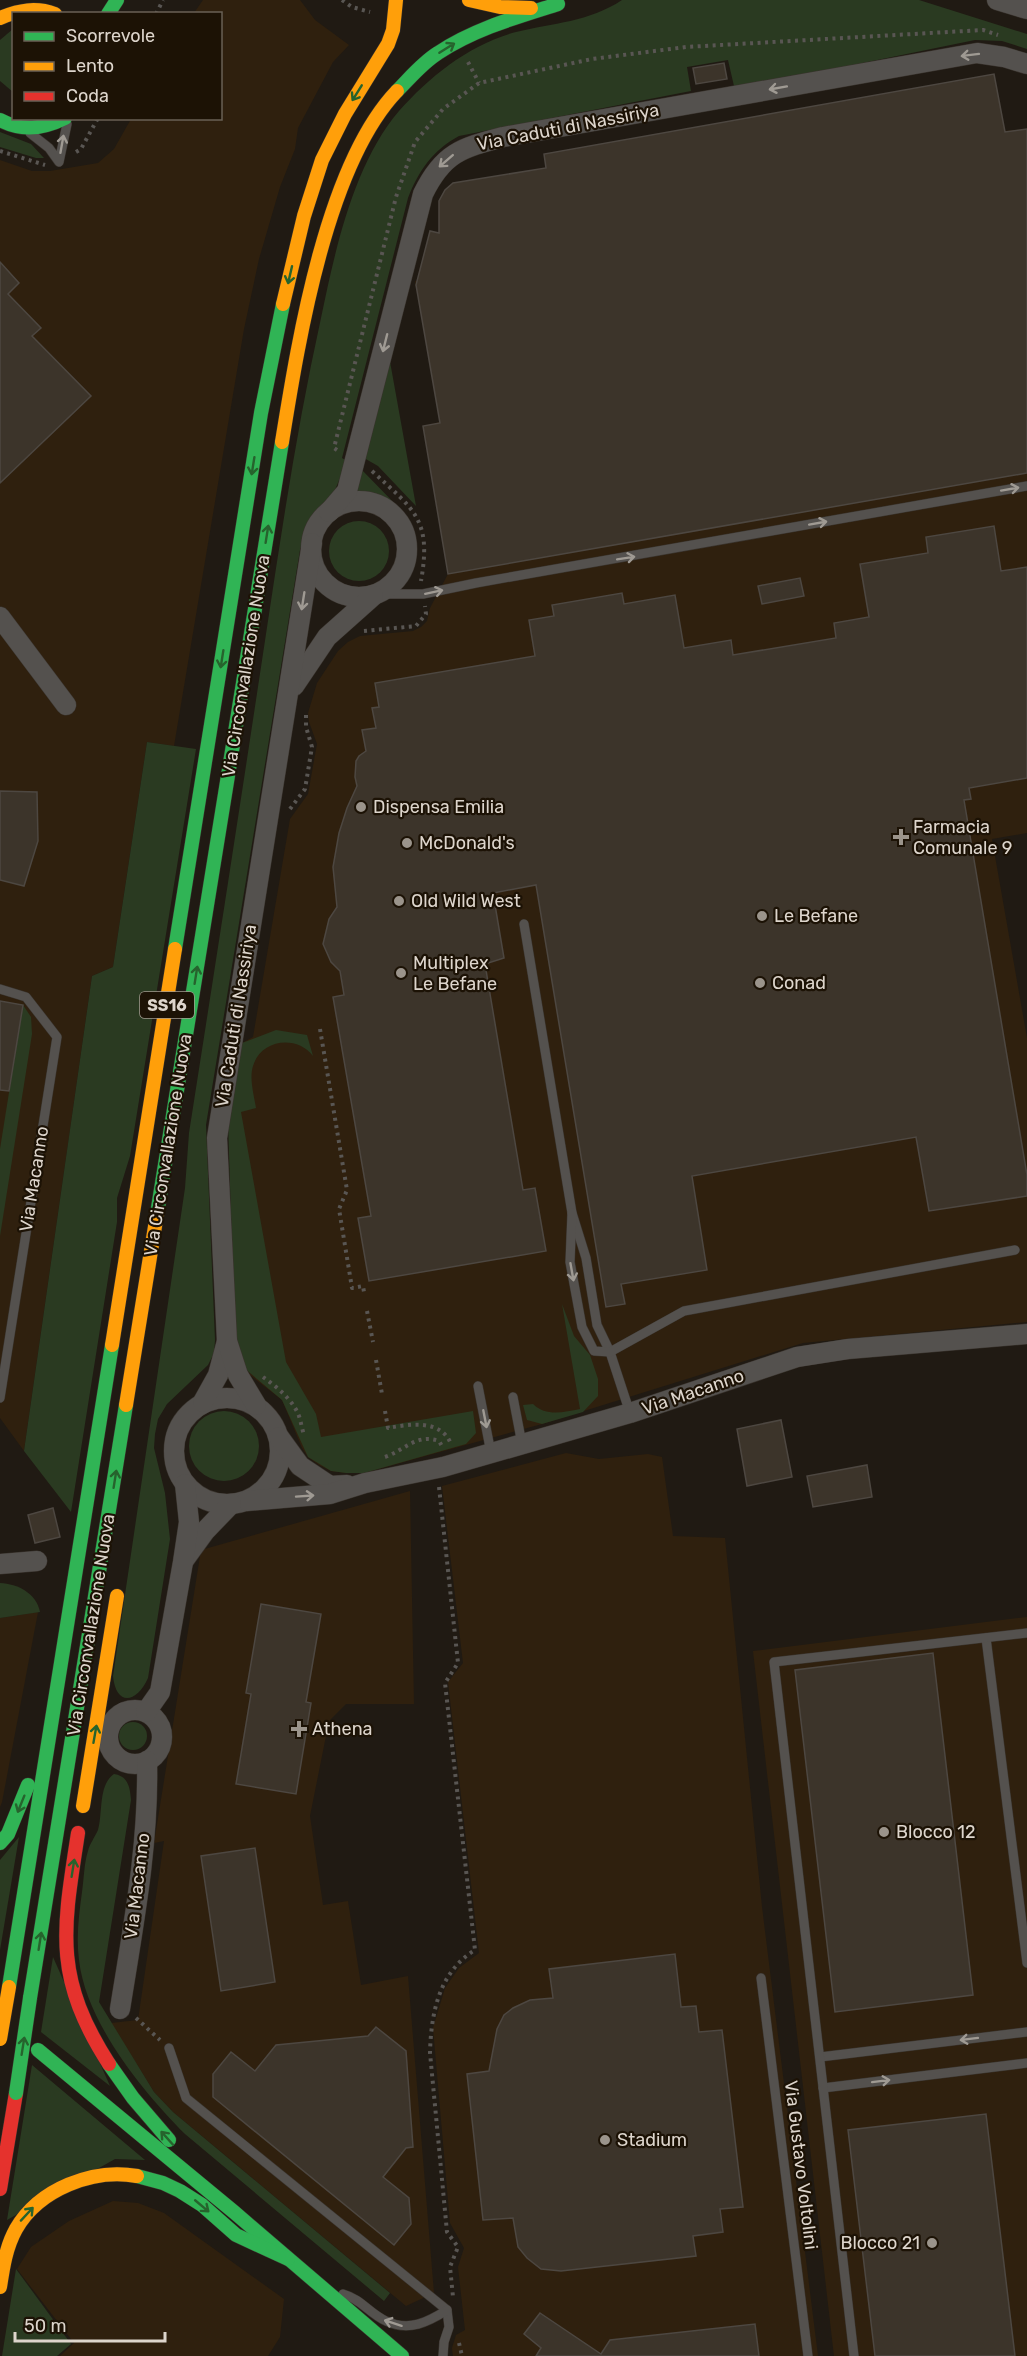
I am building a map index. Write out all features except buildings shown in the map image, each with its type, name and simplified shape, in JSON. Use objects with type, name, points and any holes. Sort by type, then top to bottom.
[{"type":"main road","points":[[1,0],[46,12]]},
{"type":"main road","points":[[0,18],[12,11],[29,8],[45,0]]},
{"type":"main road","name":"Via Circonvallazione Nuova","points":[[0,2038],[261,413],[304,216],[322,160],[345,114],[388,44],[393,30],[396,0]]},
{"type":"main road","name":"Via Circonvallazione Nuova","points":[[469,0],[500,7],[529,8],[564,2]]},
{"type":"main road","name":"Via Circonvallazione Nuova","points":[[0,2189],[285,424],[315,278],[338,194],[358,147],[381,109],[401,84],[423,63],[472,33],[564,2]]},
{"type":"main road","points":[[2,122],[20,128],[36,129],[61,120]]},
{"type":"main road","points":[[141,1398],[156,1220]]},
{"type":"main road","points":[[119,1582],[69,1892],[65,1942],[69,1978],[98,2045],[117,2077],[138,2105],[234,2212]]},
{"type":"main road","points":[[0,1843],[8,1834],[21,1806],[49,1729]]},
{"type":"main road","points":[[38,2050],[234,2212],[402,2356]]},
{"type":"main road","points":[[0,2287],[8,2243],[22,2220],[32,2209],[45,2198],[73,2182],[111,2173],[145,2175],[161,2181],[195,2200],[240,2238],[288,2259]]},
{"type":"street","points":[[997,0],[1027,9]]},
{"type":"street","name":"Via Caduti di Nassiriya","points":[[256,1405],[238,1375],[227,1341],[217,1138],[312,543],[317,526],[347,491],[423,194],[432,176],[446,160],[465,147],[504,136],[977,53],[1004,57],[1027,64]]},
{"type":"street","name":"Via Caduti di Nassiriya","points":[[289,693],[327,637],[374,595],[390,586],[404,567],[406,543],[400,524],[387,510],[368,502],[347,503],[329,512]]},
{"type":"street","points":[[312,543],[315,567],[329,586],[350,596],[374,595]]},
{"type":"street","points":[[0,617],[66,705]]},
{"type":"street","name":"Via Macanno","points":[[185,1484],[196,1495],[218,1504],[330,1494],[450,1465],[630,1413],[797,1357],[848,1349],[1027,1334]]},
{"type":"street","name":"Via Caduti di Nassiriya","points":[[203,1402],[218,1375],[227,1341]]},
{"type":"street","points":[[147,1761],[130,1763],[122,1761],[113,1753],[108,1739],[108,1729],[119,1714],[128,1710],[146,1712],[160,1692],[189,1522],[185,1484],[175,1466],[173,1445],[179,1425],[192,1410],[203,1402],[220,1397],[239,1398],[256,1405]]},
{"type":"street","name":"Via Macanno","points":[[256,1405],[271,1419],[279,1437],[300,1466],[330,1486],[365,1484]]},
{"type":"street","points":[[183,1562],[205,1531],[239,1502],[260,1493],[272,1480],[280,1460],[279,1437]]},
{"type":"street","points":[[0,1564],[37,1561]]},
{"type":"street","name":"Via Circonvallazione Nuova","points":[[104,1684],[110,1702],[119,1714]]},
{"type":"street","name":"Via Macanno","points":[[128,2013],[142,1860],[147,1761],[158,1750],[162,1733],[154,1717],[146,1712]]},
{"type":"street","points":[[78,1833],[87,1822],[97,1768],[113,1753]]},
{"type":"lane","points":[[20,128],[35,136],[49,148],[59,162],[63,136],[69,120]]},
{"type":"lane","points":[[374,595],[423,594],[1027,486]]},
{"type":"lane","points":[[524,924],[573,1214],[586,1258],[597,1325],[610,1352],[630,1413]]},
{"type":"lane","name":"Via Macanno","points":[[0,989],[26,997],[57,1037],[0,1398]]},
{"type":"lane","points":[[573,1214],[570,1262],[582,1327],[594,1351],[610,1352],[684,1311],[1015,1250]]},
{"type":"lane","points":[[478,1386],[491,1453]]},
{"type":"lane","points":[[513,1396],[522,1444]]},
{"type":"lane","points":[[854,2356],[774,1662],[1027,1633]]},
{"type":"lane","points":[[986,1638],[1027,1963]]},
{"type":"lane","name":"Via Gustavo Voltolini","points":[[761,1978],[808,2356]]},
{"type":"lane","points":[[820,2057],[1027,2032]]},
{"type":"lane","points":[[169,2048],[186,2098],[447,2310],[449,2327],[444,2342],[443,2356]]},
{"type":"lane","points":[[823,2088],[1027,2063]]},
{"type":"lane","points":[[321,2287],[355,2297],[386,2321],[407,2327],[427,2323],[447,2310]]},
{"type":"path","points":[[342,0],[352,7],[374,14]]},
{"type":"path","points":[[465,57],[479,83]]},
{"type":"path","points":[[71,156],[81,149],[97,120]]},
{"type":"path","points":[[0,151],[48,166]]},
{"type":"path","points":[[364,464],[410,507],[421,525],[426,545],[425,565],[421,580]]},
{"type":"path","points":[[362,631],[416,626],[426,614],[425,605]]},
{"type":"path","points":[[289,812],[305,789],[312,747],[306,727],[306,705]]},
{"type":"path","points":[[320,1029],[346,1190],[339,1209],[352,1288],[363,1286],[364,1292]]},
{"type":"path","points":[[367,1311],[373,1342]]},
{"type":"path","points":[[376,1360],[382,1394]]},
{"type":"path","points":[[260,1375],[276,1386],[292,1403],[299,1415],[307,1443]]},
{"type":"path","points":[[385,1411],[388,1428],[419,1424],[442,1431],[448,1437],[450,1465],[439,1486],[458,1663],[445,1683],[475,1950],[449,1972],[430,2024],[430,2053],[447,2232],[458,2247],[450,2267],[451,2277]]},
{"type":"path","points":[[383,1458],[419,1439],[429,1437],[439,1441],[450,1465]]},
{"type":"path","points":[[128,2013],[169,2048]]},
{"type":"shaded area","points":[[203,0],[300,0],[315,20],[349,45],[333,62],[298,128],[295,149],[280,187],[259,259],[244,329],[174,746],[147,742],[113,967],[92,976],[24,1451],[0,1418],[0,160],[32,171],[50,171],[98,163],[114,149],[130,120],[222,120],[222,12],[195,12]]},
{"type":"shaded area","points":[[1027,129],[1027,833],[992,839],[1027,1038],[1027,1322],[803,1343],[542,1424],[364,1473],[331,1471],[319,1465],[308,1457],[302,1448],[282,1400],[250,1375],[235,1345],[242,1043],[253,1037],[290,819],[308,794],[317,744],[308,713],[317,683],[338,651],[348,642],[360,636],[413,631],[421,627],[427,621],[430,608],[448,574],[423,426],[440,422],[415,281],[449,274],[439,201],[445,190],[453,183],[546,168]]},
{"type":"shaded area","points":[[566,1453],[599,1459],[648,1454],[662,1457],[673,1536],[725,1538],[762,1907],[818,2356],[453,2356],[452,2348],[456,2335],[465,2330],[458,2267],[464,2248],[450,2223],[433,2028],[445,1988],[459,1968],[479,1953],[448,1682],[463,1663],[442,1486]]},
{"type":"shaded area","points":[[410,1491],[414,1704],[346,1704],[329,1721],[310,1816],[323,1905],[348,1901],[361,1985],[408,1976],[434,2293],[406,2306],[173,2112],[154,2092],[111,2023],[138,2020],[164,1841],[154,1843],[201,1550]]},
{"type":"shaded area","points":[[38,1612],[2,1802],[0,1807],[0,1618]]},
{"type":"shaded area","points":[[1027,1617],[1027,2356],[834,2356],[753,1651]]},
{"type":"shaded area","points":[[113,2201],[138,2203],[164,2213],[284,2299],[280,2337],[268,2356],[60,2356],[74,2343],[17,2269],[31,2247],[69,2221]]},
{"type":"green space","points":[[622,0],[919,0],[1027,34],[1027,49],[1002,41],[975,40],[734,86],[728,60],[687,67],[691,91],[459,136],[434,154],[417,178],[408,198],[342,458],[347,461],[335,490],[309,527],[300,550],[206,1125],[214,1353],[208,1365],[167,1404],[158,1419],[154,1448],[165,1493],[170,1539],[148,1678],[133,1697],[122,1697],[115,1686],[113,1676],[185,1188],[189,1133],[291,475],[326,292],[340,237],[358,183],[383,133],[411,98],[438,74],[467,53],[499,37],[584,17]]},
{"type":"green space","points":[[12,30],[12,91],[0,81],[0,40]]},
{"type":"green space","points":[[0,132],[31,144],[44,158],[36,158],[0,147]]},
{"type":"green space","points":[[389,356],[416,506],[378,466],[364,458]]},
{"type":"green space","points":[[361,469],[398,507],[375,496],[355,495]]},
{"type":"green space","points":[[359,521],[380,530],[389,551],[380,572],[359,581],[338,572],[329,551],[338,530]]},
{"type":"green space","points":[[147,742],[196,749],[130,1156],[117,1198],[117,1222],[71,1512],[24,1451],[92,976],[113,967]]},
{"type":"green space","points":[[23,1005],[31,1017],[32,1034],[0,1236],[0,1149]]},
{"type":"green space","points":[[276,1030],[307,1035],[313,1056],[306,1049],[289,1043],[271,1045],[264,1050],[257,1057],[252,1071],[256,1108],[241,1112],[286,1362],[316,1414],[321,1437],[473,1411],[476,1433],[466,1444],[364,1473],[331,1471],[308,1457],[282,1400],[244,1368],[235,1345],[228,1122],[242,1043]]},
{"type":"green space","points":[[562,1304],[574,1336],[590,1355],[598,1379],[598,1396],[583,1412],[542,1424],[527,1420],[523,1405],[533,1404],[549,1412],[580,1409]]},
{"type":"green space","points":[[224,1411],[237,1414],[249,1421],[256,1433],[259,1446],[256,1459],[249,1471],[237,1478],[224,1481],[211,1478],[199,1471],[192,1459],[189,1446],[192,1433],[199,1421],[211,1414]]},
{"type":"green space","points":[[0,1583],[13,1585],[25,1591],[35,1600],[40,1612],[0,1618]]},
{"type":"green space","points":[[133,1722],[143,1726],[147,1736],[143,1746],[133,1750],[123,1746],[119,1736],[123,1726]]},
{"type":"green space","points":[[114,1774],[122,1777],[127,1783],[131,1800],[99,2002],[154,2092],[173,2112],[390,2293],[384,2301],[185,2134],[134,2076],[104,2031],[84,1984],[79,1960],[78,1934],[87,1856],[98,1830],[105,1785]]},
{"type":"green space","points":[[19,1837],[0,1950],[0,1860]]},
{"type":"green space","points":[[53,1957],[110,2086],[41,2032]]},
{"type":"green space","points":[[32,2065],[145,2160],[115,2159],[7,2220]]},
{"type":"green space","points":[[16,2269],[71,2344],[57,2356],[2,2356]]},
{"type":"traffic: fast","points":[[109,12],[117,0]]},
{"type":"traffic: fast","points":[[397,91],[427,61],[466,37],[496,24],[558,4]]},
{"type":"traffic: fast","points":[[0,120],[24,128],[41,127],[60,120]]},
{"type":"traffic: fast","points":[[175,949],[261,413],[283,304]]},
{"type":"traffic: fast","points":[[157,1214],[282,442]]},
{"type":"traffic: fast","points":[[9,1987],[112,1345]]},
{"type":"traffic: fast","points":[[30,1998],[126,1405]]},
{"type":"traffic: fast","points":[[0,1843],[8,1834],[28,1785]]},
{"type":"traffic: fast","points":[[16,2093],[30,1998]]},
{"type":"traffic: fast","points":[[38,2050],[234,2212],[402,2356]]},
{"type":"traffic: fast","points":[[109,2064],[133,2098],[169,2140]]},
{"type":"traffic: fast","points":[[137,2176],[163,2183],[180,2191],[202,2205],[236,2235],[288,2259]]},
{"type":"traffic: slow","points":[[283,304],[304,216],[322,160],[345,114],[388,44],[393,30],[396,0]]},
{"type":"traffic: slow","points":[[469,0],[500,7],[531,8]]},
{"type":"traffic: slow","points":[[19,12],[28,10],[46,12]]},
{"type":"traffic: slow","points":[[0,18],[12,14]]},
{"type":"traffic: slow","points":[[282,442],[307,307],[334,208],[351,163],[372,123],[397,91]]},
{"type":"traffic: slow","points":[[112,1345],[175,949]]},
{"type":"traffic: slow","points":[[126,1405],[157,1214]]},
{"type":"traffic: slow","points":[[83,1806],[117,1596]]},
{"type":"traffic: slow","points":[[0,2039],[9,1987]]},
{"type":"traffic: slow","points":[[0,2287],[5,2257],[16,2229],[38,2203],[69,2184],[85,2179],[120,2174],[137,2176]]},
{"type":"traffic: jam","points":[[78,1833],[66,1926],[67,1952],[78,2005],[109,2064]]},
{"type":"traffic: jam","points":[[0,2189],[16,2093]]},
{"type":"place","name":"Dispensa Emilia","points":[[361,807]]},
{"type":"place","name":"Farmacia Comunale 9","points":[[901,837]]},
{"type":"place","name":"McDonald's","points":[[407,843]]},
{"type":"place","name":"Old Wild West","points":[[399,901]]},
{"type":"place","name":"Le Befane","points":[[762,916]]},
{"type":"place","name":"Multiplex Le Befane","points":[[401,973]]},
{"type":"place","name":"Conad","points":[[760,983]]},
{"type":"place","name":"Athena","points":[[299,1729]]},
{"type":"place","name":"Blocco 12","points":[[884,1832]]},
{"type":"place","name":"Stadium","points":[[605,2140]]},
{"type":"place","name":"Blocco 21","points":[[932,2243]]}]
